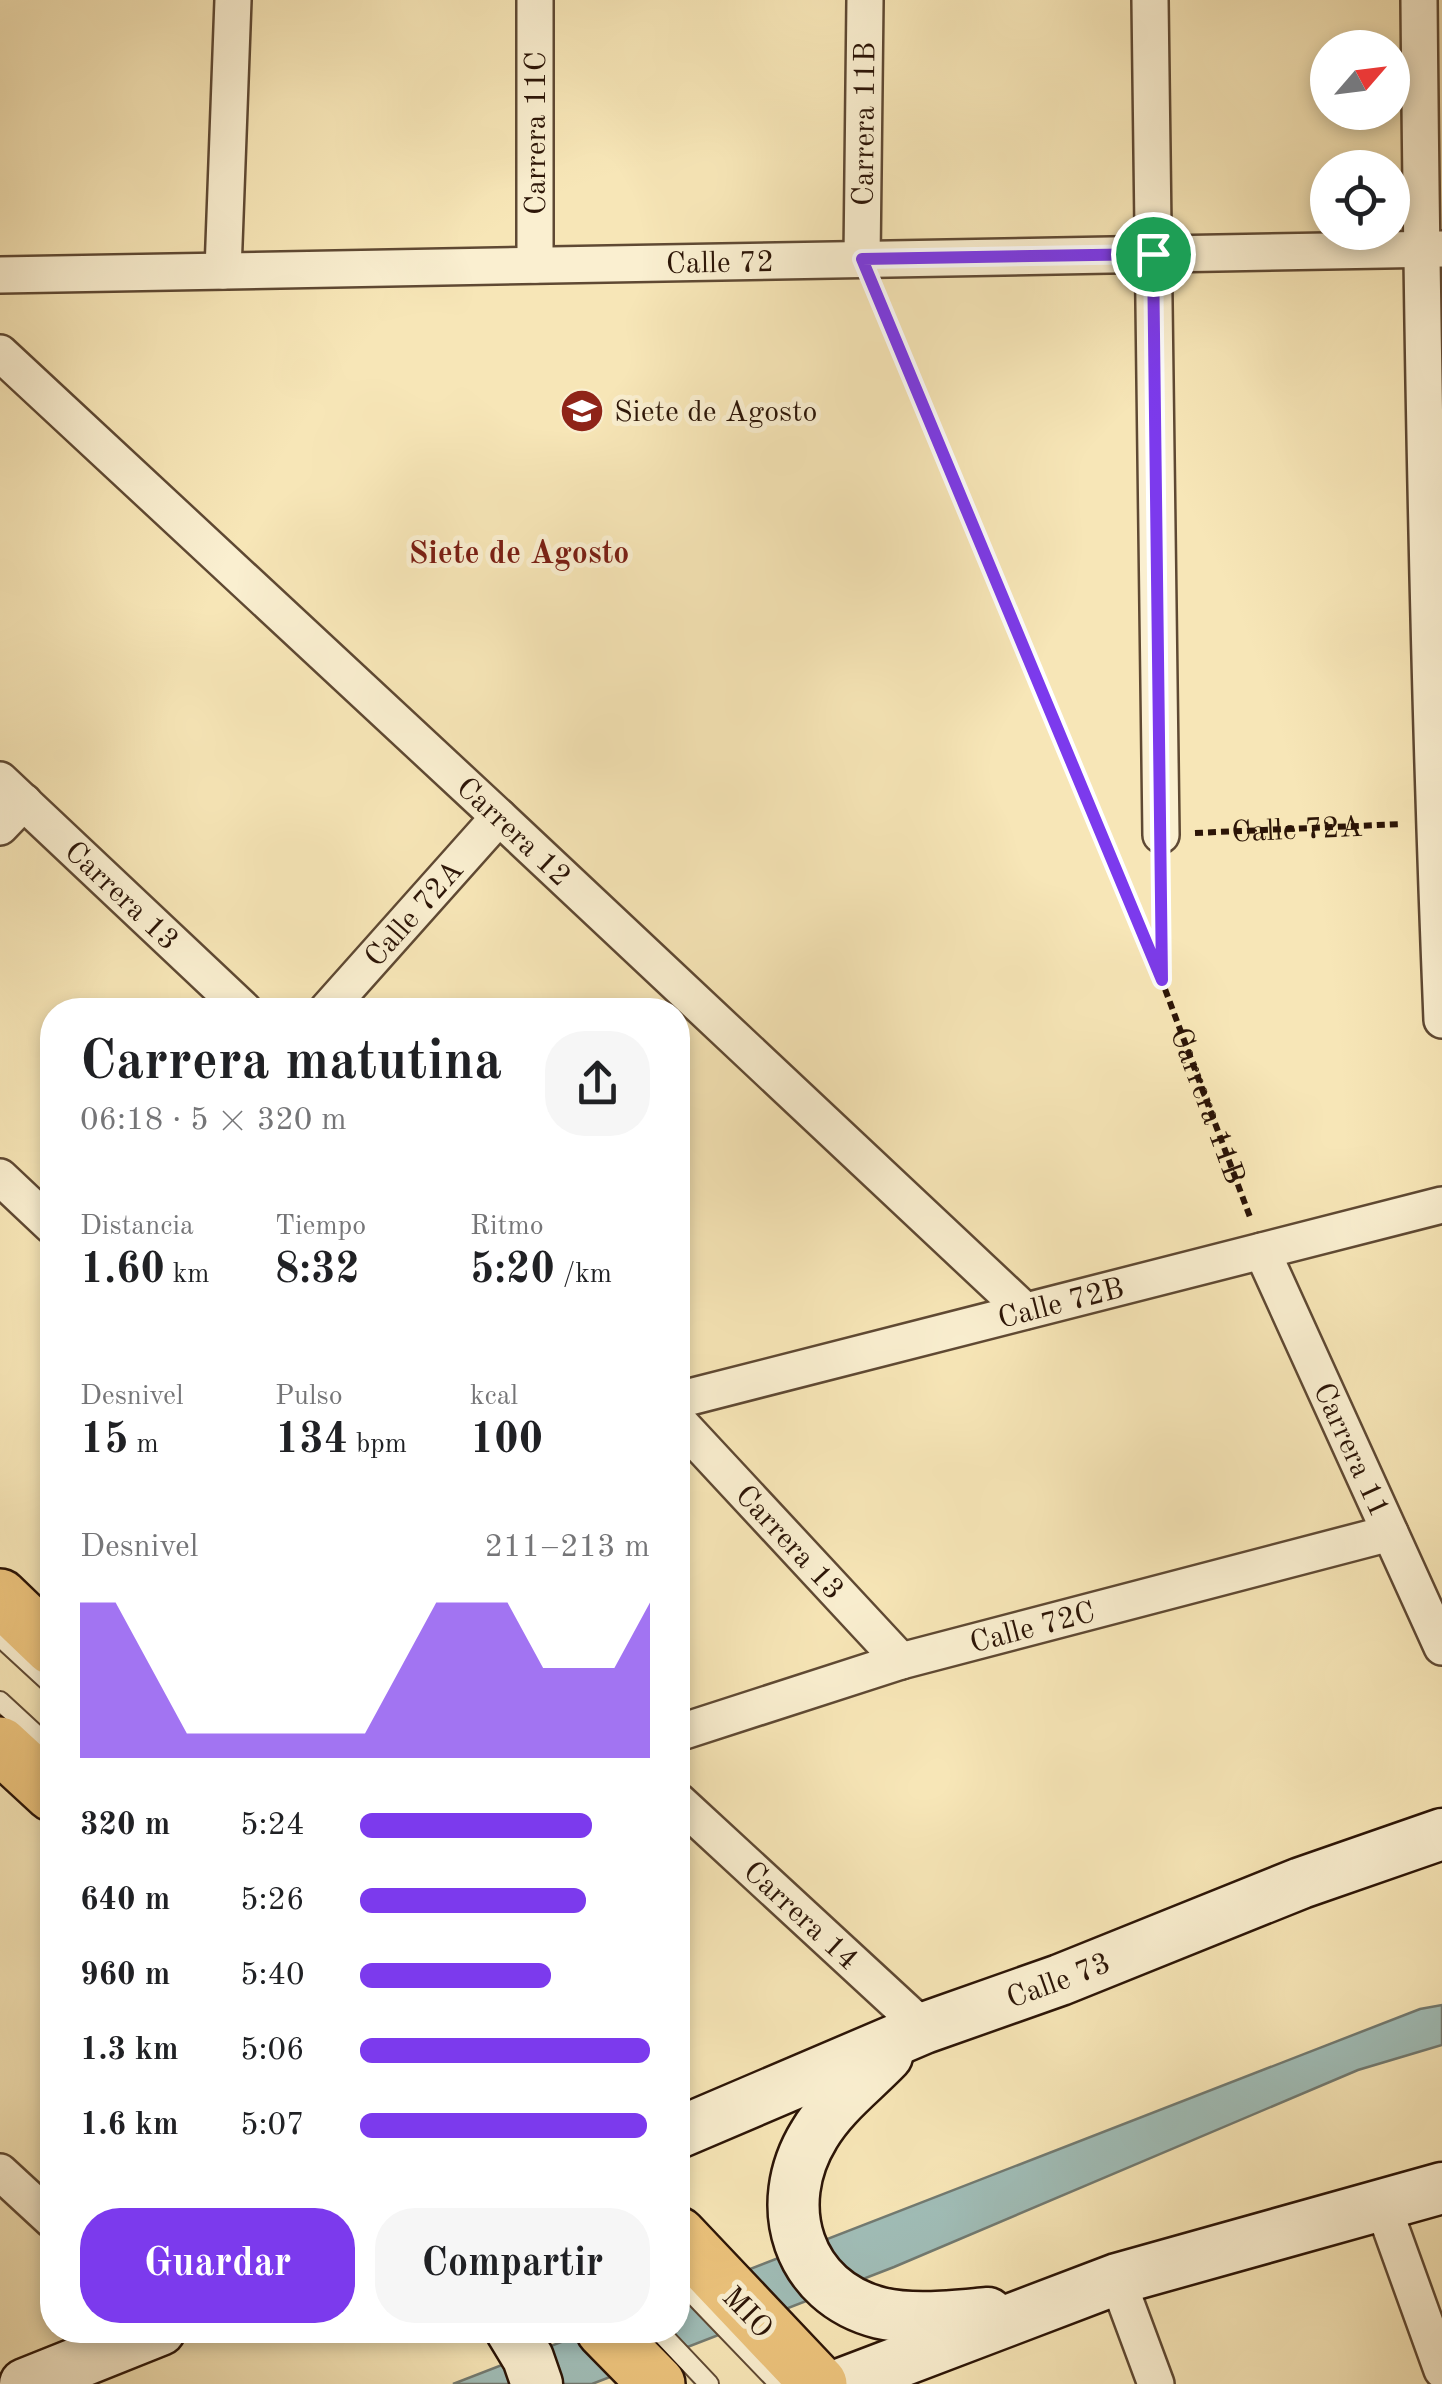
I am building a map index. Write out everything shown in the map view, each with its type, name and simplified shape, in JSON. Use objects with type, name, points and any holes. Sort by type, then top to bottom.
[{"type":"main road","points":[[0,1597],[40,1635]]},
{"type":"main road","points":[[0,1746],[40,1782]]},
{"type":"main road","name":"Calle 73","points":[[690,2128],[1300,1883],[1442,1834]]},
{"type":"main road","points":[[901,2045],[823,2122],[805,2153],[794,2192],[795,2228],[800,2246],[820,2278],[843,2298],[892,2316],[938,2316],[969,2328]]},
{"type":"main road","points":[[690,2249],[804,2381],[1096,2287],[1442,2188]]},
{"type":"main road","points":[[912,2384],[932,2359],[969,2328]]},
{"type":"main road","points":[[24,2384],[127,2343]]},
{"type":"main road","points":[[519,2343],[537,2384]]},
{"type":"main road","points":[[617,2343],[657,2384]]},
{"type":"street","points":[[222,271],[233,0]]},
{"type":"street","name":"Carrera 11C","points":[[535,0],[535,265]]},
{"type":"street","name":"Carrera 11B","points":[[862,259],[865,0]]},
{"type":"street","points":[[1150,0],[1160,835]]},
{"type":"street","points":[[1419,0],[1432,249],[1434,822],[1442,1020]]},
{"type":"street","name":"Calle 72","points":[[0,275],[1432,249]]},
{"type":"street","name":"Carrera 12","points":[[0,353],[1025,1311]]},
{"type":"street","name":"Carrera 13","points":[[8,803],[230,998]]},
{"type":"street","name":"Calle 72A","points":[[338,998],[499,816]]},
{"type":"street","points":[[0,1177],[40,1215]]},
{"type":"street","name":"Calle 72B","points":[[690,1397],[1442,1206]]},
{"type":"street","name":"Carrera 11","points":[[1262,1251],[1442,1646]]},
{"type":"street","name":"Carrera 13","points":[[690,1434],[901,1662]]},
{"type":"street","name":"Calle 72C","points":[[690,1729],[901,1662],[1390,1533]]},
{"type":"street","name":"Carrera 14","points":[[690,1814],[901,2045]]},
{"type":"street","points":[[0,2172],[40,2209]]},
{"type":"street","points":[[1382,2204],[1442,2370]]},
{"type":"street","points":[[1096,2287],[1156,2384]]},
{"type":"lane","points":[[0,1637],[40,1674]]},
{"type":"lane","points":[[0,1701],[40,1737]]},
{"type":"lane","name":"MIO","points":[[690,2289],[804,2381]]},
{"type":"lane","points":[[670,2343],[709,2384]]},
{"type":"path","name":"Carrera 11B","points":[[862,259],[1162,980],[1262,1251]]},
{"type":"path","name":"Calle 72A","points":[[1160,835],[1434,822]]},
{"type":"path","points":[[1160,835],[1162,980]]},
{"type":"water","points":[[1442,2005],[1442,2045],[1358,2070],[894,2267],[592,2384],[453,2384],[559,2343],[690,2343],[690,2292],[1420,2009]]},
{"type":"place","name":"Siete de Agosto","points":[[582,411]]},
{"type":"district","name":"Siete de Agosto","points":[[519,552]]},
{"type":"route","points":[[1153,254],[1155,400],[1162,980],[862,259],[1153,254]]}]
